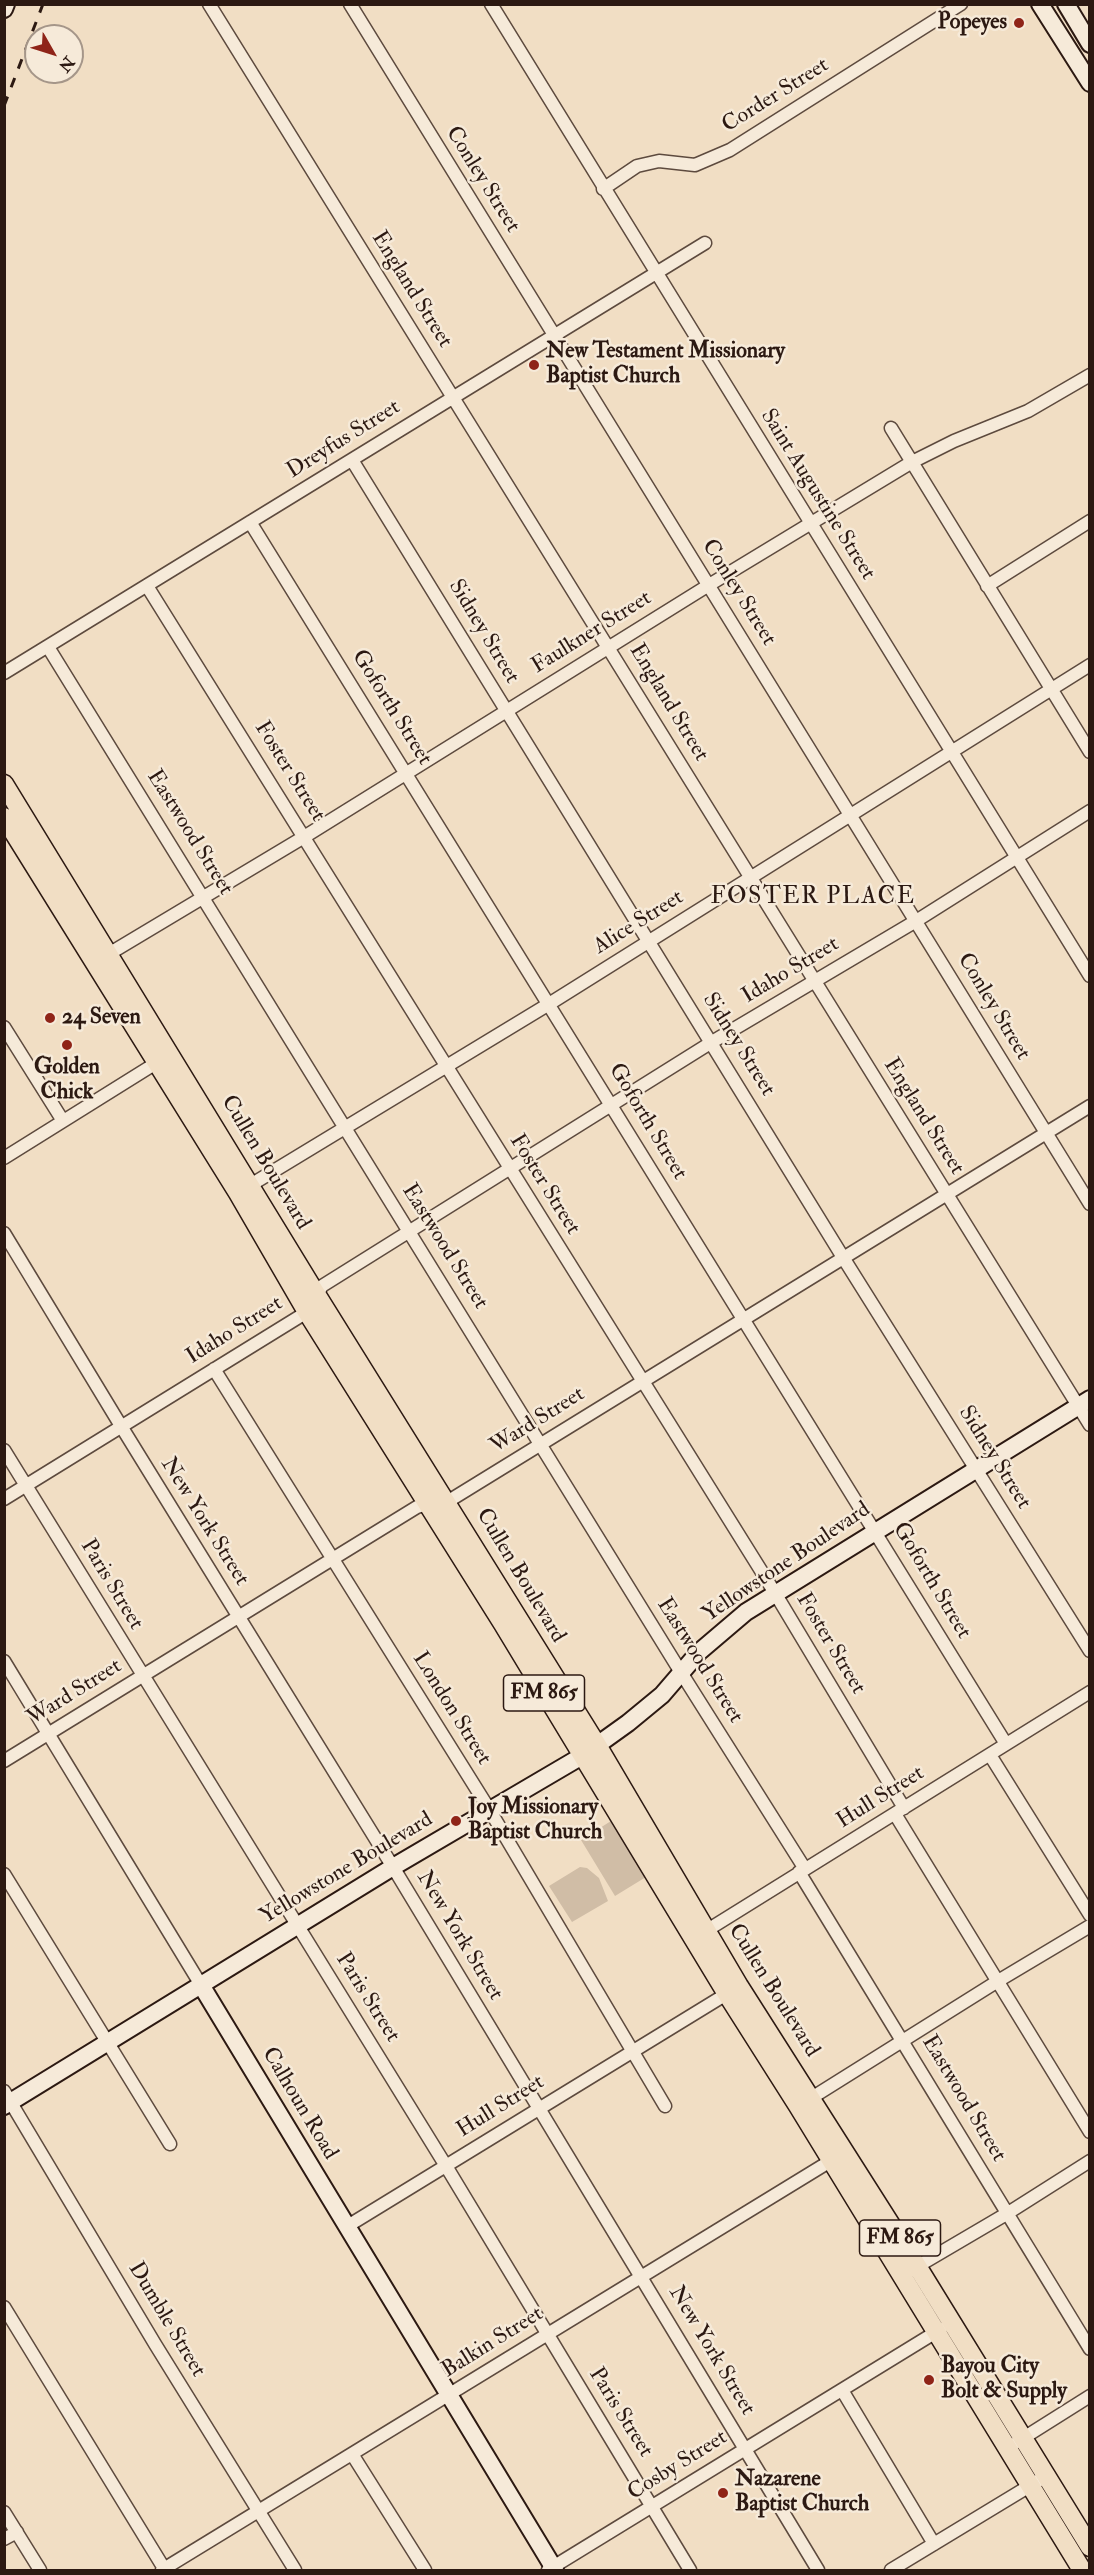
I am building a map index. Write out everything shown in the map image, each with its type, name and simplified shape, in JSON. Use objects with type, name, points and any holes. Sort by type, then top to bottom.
[{"type":"main road","name":"Cullen Boulevard","points":[[4,784],[9,817],[102,958],[244,1189],[316,1294],[427,1504],[509,1621],[590,1751],[733,1990],[909,2271],[936,2332],[1015,2444],[1046,2476],[1089,2547]]},
{"type":"main road","name":"Cullen Boulevard","points":[[244,1189],[307,1312],[447,1502],[509,1621]]},
{"type":"main road","name":"Cullen Boulevard","points":[[909,2271],[952,2322],[1015,2444],[1030,2486],[1082,2571]]},
{"type":"street","points":[[4,9],[6,4]]},
{"type":"street","name":"England Street","points":[[209,4],[750,879],[946,1192],[1084,1403],[1089,1425]]},
{"type":"street","name":"Conley Street","points":[[350,4],[1089,1204]]},
{"type":"street","name":"Saint Augustine Street","points":[[491,4],[1089,976]]},
{"type":"street","name":"Corder Street","points":[[603,189],[637,166],[659,160],[695,165],[730,150],[961,4]]},
{"type":"street","points":[[1040,4],[1089,83]]},
{"type":"street","points":[[1066,4],[1089,44]]},
{"type":"street","points":[[1074,59],[1089,50]]},
{"type":"street","name":"Dreyfus Street","points":[[4,674],[705,243]]},
{"type":"street","name":"Faulkner Street","points":[[102,958],[304,837],[709,585],[912,462],[954,441],[1028,411],[1089,375]]},
{"type":"street","points":[[891,428],[1089,752]]},
{"type":"street","name":"Sidney Street","points":[[352,460],[844,1259],[1089,1651]]},
{"type":"street","points":[[987,586],[1089,521]]},
{"type":"street","name":"Goforth Street","points":[[250,522],[1006,1744]]},
{"type":"street","name":"Foster Street","points":[[147,586],[447,1066],[509,1170],[775,1593],[998,1981],[1089,2132]]},
{"type":"street","name":"Eastwood Street","points":[[48,647],[682,1674],[1089,2349]]},
{"type":"street","name":"Alice Street","points":[[244,1189],[649,942],[1089,665]]},
{"type":"street","name":"Idaho Street","points":[[4,1499],[307,1312],[322,1286],[712,1042],[916,921],[1089,811]]},
{"type":"street","points":[[4,1027],[63,1121]]},
{"type":"street","points":[[4,1158],[164,1058]]},
{"type":"street","name":"Ward Street","points":[[4,1761],[417,1507],[447,1502],[844,1259],[946,1192],[1089,1106]]},
{"type":"street","name":"New York Street","points":[[4,1233],[393,1867],[818,2571]]},
{"type":"street","name":"London Street","points":[[214,1369],[489,1809],[665,2106]]},
{"type":"street","name":"Yellowstone Boulevard","points":[[7,2099],[107,2042],[489,1809],[590,1751],[645,1710],[719,1633],[775,1593],[1084,1403]]},
{"type":"street","name":"Paris Street","points":[[4,1450],[446,2166],[653,2506],[690,2571]]},
{"type":"street","name":"Calhoun Road","points":[[4,1661],[50,1733],[552,2570]]},
{"type":"street","name":"Hull Street","points":[[700,1934],[1089,1692]]},
{"type":"street","points":[[990,1755],[1089,1915]]},
{"type":"street","points":[[4,1874],[170,2144]]},
{"type":"street","points":[[805,2102],[1089,1926]]},
{"type":"street","name":"Hull Street","points":[[346,2227],[733,1990]]},
{"type":"street","name":"Dumble Street","points":[[7,2099],[295,2571]]},
{"type":"street","name":"Balkin Street","points":[[164,2570],[838,2156]]},
{"type":"street","points":[[909,2271],[1008,2213],[1089,2161]]},
{"type":"street","points":[[4,2307],[164,2570]]},
{"type":"street","name":"Cosby Street","points":[[552,2570],[952,2322]]},
{"type":"street","points":[[842,2390],[934,2544]]},
{"type":"street","points":[[1015,2444],[1089,2396]]},
{"type":"street","points":[[352,2454],[425,2571]]},
{"type":"street","points":[[891,2571],[1046,2476]]},
{"type":"street","points":[[4,2512],[40,2571]]},
{"type":"street","points":[[4,2540],[17,2532]]},
{"type":"shaded area","points":[[611,1821],[646,1877],[615,1896],[581,1840]]},
{"type":"shaded area","points":[[580,1867],[587,1868],[599,1878],[608,1901],[572,1922],[549,1886]]},
{"type":"railway","points":[[4,106],[43,4]]},
{"type":"place","name":"Popeyes","points":[[1019,23]]},
{"type":"place","name":"New Testament Missionary Baptist Church","points":[[534,365]]},
{"type":"place","name":"24 Seven","points":[[50,1018]]},
{"type":"place","name":"Golden Chick","points":[[67,1045]]},
{"type":"place","name":"Joy Missionary Baptist Church","points":[[456,1821]]},
{"type":"place","name":"Bayou City Bolt & Supply","points":[[929,2380]]},
{"type":"place","name":"Nazarene Baptist Church","points":[[723,2493]]},
{"type":"district","name":"FOSTER PLACE","points":[[813,898]]}]
